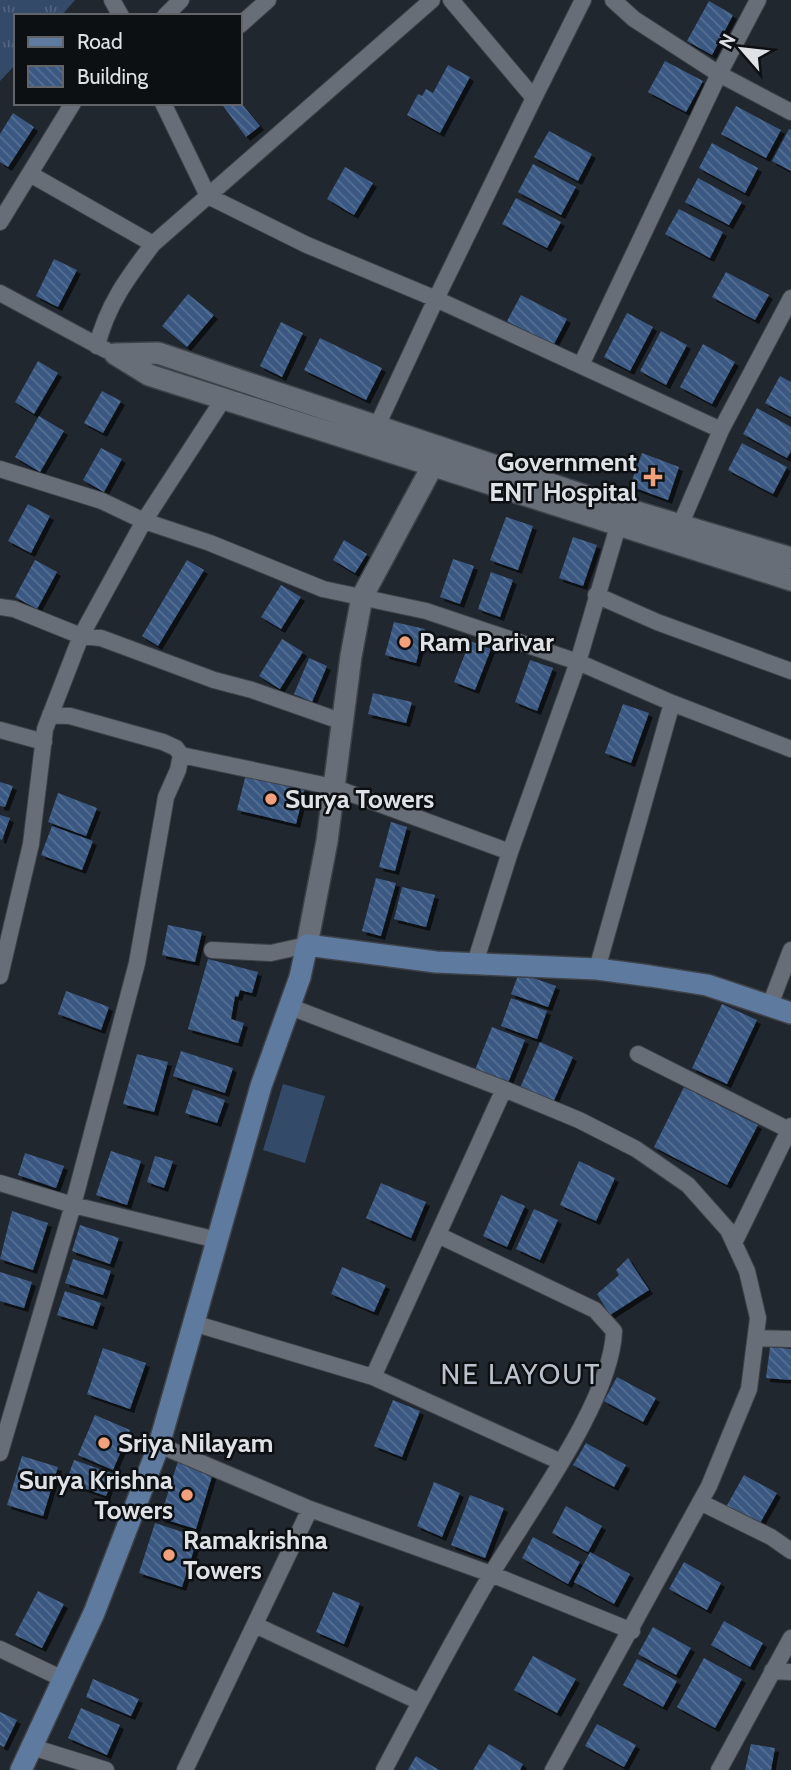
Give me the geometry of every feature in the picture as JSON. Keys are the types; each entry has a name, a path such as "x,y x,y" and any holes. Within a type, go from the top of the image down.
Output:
{"main road":[{"path":"21,1770 65,1680 159,1445 217,1240 307,945 436,962 597,969 707,985 791,1013"}],"street":[{"path":"167,14 181,0"},
{"path":"242,23 268,0"},
{"path":"106,350 104,318 120,288 153,244 432,0"},
{"path":"451,0 534,97"},
{"path":"377,426 436,299 583,0"},
{"path":"613,0 634,19 719,74 791,112"},
{"path":"581,365 719,74 758,0"},
{"path":"0,222 72,105"},
{"path":"164,105 208,196 307,245 436,299 721,430"},
{"path":"30,174 153,244"},
{"path":"0,293 149,375 433,465 677,533 791,558"},
{"path":"677,533 721,430 791,298"},
{"path":"106,350 159,353 377,426 621,517"},
{"path":"0,976 31,844 44,741 50,715 81,636 144,521 224,398"},
{"path":"212,950 271,953 307,945 327,841 362,597 433,465"},
{"path":"0,469 102,501 144,521 210,543 323,589 426,611 578,662 672,703 791,749"},
{"path":"475,963 510,852 578,662 621,517"},
{"path":"677,533 791,580"},
{"path":"596,595 657,622 791,671"},
{"path":"0,607 14,609 81,636 101,638 214,680 252,690 342,722"},
{"path":"597,969 672,703"},
{"path":"50,715 70,716 163,742 176,748 181,755 333,787 510,852"},
{"path":"0,730 44,741"},
{"path":"0,1453 73,1205 137,963 166,797 178,770 181,755"},
{"path":"770,1005 791,950"},
{"path":"288,1006 504,1089 579,1120 636,1149 688,1185 728,1230 747,1271 758,1318 749,1389 700,1502 632,1631 552,1770"},
{"path":"638,1054 790,1129 734,1243"},
{"path":"373,1377 504,1089"},
{"path":"0,1183 73,1205 217,1240"},
{"path":"384,1770 491,1574 561,1461 609,1367 614,1331 595,1310 438,1235"},
{"path":"193,1323 373,1377 561,1461"},
{"path":"756,1338 791,1339"},
{"path":"159,1445 310,1509 491,1574 632,1631"},
{"path":"700,1502 771,1536 791,1551"},
{"path":"185,1770 310,1509"},
{"path":"255,1625 419,1702"},
{"path":"719,1770 791,1638"},
{"path":"0,1649 65,1680"},
{"path":"772,1671 791,1672"},
{"path":"33,1747 106,1770"}],"green space":[{"path":"0,0 75,0 63,14 14,14 14,66 0,81"},
{"path":"283,1084 325,1096 305,1163 263,1150"}],"building":[{"path":"709,1 733,15 712,55 687,41"},
{"path":"665,61 703,81 686,112 648,92"},
{"path":"448,65 470,77 440,133 407,115 418,94 422,96 426,89 433,93"},
{"path":"242,104 260,126 246,137 222,105"},
{"path":"736,106 781,130 766,158 721,134"},
{"path":"13,113 34,127 8,167 0,162 0,134"},
{"path":"789,129 791,130 791,171 772,161"},
{"path":"549,131 592,154 578,181 534,157"},
{"path":"712,143 758,168 745,193 699,168"},
{"path":"533,164 576,187 561,215 518,192"},
{"path":"345,167 373,183 354,215 327,199"},
{"path":"698,178 742,202 729,225 685,202"},
{"path":"516,198 561,222 547,248 502,224"},
{"path":"679,209 723,232 710,258 665,234"},
{"path":"54,259 77,270 58,307 36,296"},
{"path":"726,272 769,295 755,320 712,297"},
{"path":"188,294 214,315 187,347 162,326"},
{"path":"521,295 567,319 553,346 507,321"},
{"path":"627,313 653,327 630,371 604,357"},
{"path":"281,322 303,333 282,377 260,366"},
{"path":"661,331 687,345 666,385 640,371"},
{"path":"320,338 382,368 366,400 304,370"},
{"path":"703,344 735,362 712,404 680,387"},
{"path":"38,361 58,373 34,414 15,402"},
{"path":"780,376 791,382 791,417 765,403"},
{"path":"102,391 121,401 103,433 84,423"},
{"path":"757,408 791,427 791,451 787,458 743,434"},
{"path":"39,416 64,431 40,472 15,457"},
{"path":"742,443 787,467 773,494 728,470"},
{"path":"101,448 122,459 104,492 83,480"},
{"path":"642,453 679,467 668,500 630,486"},
{"path":"28,504 50,516 31,553 8,541"},
{"path":"506,517 533,526 518,570 490,560"},
{"path":"573,537 597,545 583,586 559,578"},
{"path":"344,540 367,554 355,573 333,560"},
{"path":"453,559 474,566 460,604 440,597"},
{"path":"35,560 57,572 37,609 15,597"},
{"path":"187,560 204,570 158,646 142,636"},
{"path":"491,572 513,580 500,617 478,609"},
{"path":"281,585 301,597 281,629 261,617"},
{"name":"Ram Parivar","path":"394,622 425,629 416,663 385,655"},
{"path":"282,639 303,652 280,689 259,676"},
{"path":"470,641 491,649 475,690 454,682"},
{"path":"309,658 327,666 312,702 294,694"},
{"path":"530,660 553,668 537,711 515,702"},
{"path":"373,693 412,702 406,723 368,714"},
{"path":"623,704 649,713 631,763 605,753"},
{"name":"Surya Towers","path":"246,774 305,788 296,824 237,810"},
{"path":"0,782 13,786 5,807 0,806"},
{"path":"58,793 97,808 86,836 48,822"},
{"path":"0,815 10,818 2,840 0,839"},
{"path":"391,822 407,827 395,871 379,867"},
{"path":"52,826 93,841 82,870 41,855"},
{"path":"376,878 396,883 381,936 362,931"},
{"path":"402,887 435,895 426,927 394,919"},
{"path":"168,925 202,932 195,962 162,955"},
{"path":"208,959 258,972 252,993 240,990 238,997 235,996 231,1019 244,1023 238,1043 188,1029"},
{"path":"519,973 556,986 548,1007 511,994"},
{"path":"66,991 109,1007 101,1030 58,1014"},
{"path":"511,998 547,1011 537,1039 501,1026"},
{"path":"722,1004 757,1020 727,1084 692,1068"},
{"path":"492,1027 525,1040 508,1083 475,1070"},
{"path":"540,1042 573,1057 552,1105 519,1090"},
{"path":"181,1051 233,1068 225,1093 173,1076"},
{"path":"137,1054 168,1062 154,1112 123,1104"},
{"path":"684,1087 758,1125 727,1185 654,1147"},
{"path":"193,1089 225,1100 217,1123 185,1113"},
{"path":"111,1151 141,1161 127,1205 96,1195"},
{"path":"25,1153 64,1166 56,1188 18,1175"},
{"path":"155,1156 173,1161 164,1188 147,1182"},
{"path":"579,1161 615,1178 596,1221 560,1205"},
{"path":"381,1183 426,1202 411,1238 366,1218"},
{"path":"501,1195 525,1206 507,1247 483,1236"},
{"path":"534,1209 558,1220 540,1260 516,1249"},
{"path":"12,1211 48,1223 33,1270 0,1259"},
{"path":"80,1225 119,1238 110,1264 72,1251"},
{"path":"628,1258 649,1290 610,1315 597,1294 619,1275 616,1270"},
{"path":"73,1259 111,1271 103,1295 65,1283"},
{"path":"342,1267 386,1285 374,1312 331,1294"},
{"path":"0,1272 32,1282 24,1308 0,1301"},
{"path":"65,1291 101,1303 93,1326 57,1315"},
{"path":"770,1347 791,1349 791,1380 766,1378"},
{"path":"103,1348 146,1363 130,1409 87,1394"},
{"path":"617,1377 656,1398 643,1422 604,1401"},
{"path":"393,1400 420,1411 402,1457 374,1446"},
{"name":"Sriya Nilayam","path":"95,1415 130,1430 113,1470 78,1455"},
{"path":"586,1443 626,1465 614,1487 573,1465"},
{"path":"22,1456 58,1467 43,1516 7,1505"},
{"path":"74,1460 114,1474 106,1496 66,1482"},
{"name":"Surya Krishna Towers","path":"178,1461 213,1473 196,1529 160,1518"},
{"path":"744,1475 777,1493 759,1525 726,1507"},
{"path":"434,1482 460,1493 442,1537 417,1526"},
{"path":"470,1495 504,1508 485,1558 451,1545"},
{"path":"566,1506 602,1526 588,1552 552,1533"},
{"name":"Ramakrishna Towers","path":"155,1523 198,1537 182,1587 139,1573"},
{"path":"533,1537 580,1562 568,1584 522,1558"},
{"path":"590,1552 630,1574 614,1604 574,1582"},
{"path":"684,1562 721,1583 707,1610 669,1589"},
{"path":"38,1591 64,1604 42,1648 15,1635"},
{"path":"333,1592 360,1603 344,1644 316,1632"},
{"path":"724,1621 763,1643 750,1667 711,1645"},
{"path":"653,1627 691,1648 676,1675 638,1654"},
{"path":"533,1656 576,1679 557,1713 514,1690"},
{"path":"704,1658 742,1679 715,1728 677,1707"},
{"path":"637,1659 677,1681 663,1707 623,1685"},
{"path":"93,1679 139,1699 131,1716 86,1697"},
{"path":"81,1708 120,1725 107,1755 68,1738"},
{"path":"0,1712 17,1720 4,1747 0,1745"},
{"path":"597,1724 636,1745 624,1767 585,1746"},
{"path":"489,1744 523,1764 520,1770 473,1770"},
{"path":"751,1744 775,1748 771,1770 745,1770"},
{"path":"416,1756 439,1770 408,1770"}],"place":[{"name":"Government ENT Hospital","path":"653,477"},
{"name":"Ram Parivar","path":"405,642"},
{"name":"Surya Towers","path":"271,799"},
{"name":"Sriya Nilayam","path":"104,1443"},
{"name":"Surya Krishna Towers","path":"187,1495"},
{"name":"Ramakrishna Towers","path":"169,1555"}],"district":[{"name":"NE LAYOUT","path":"521,1374"}]}
